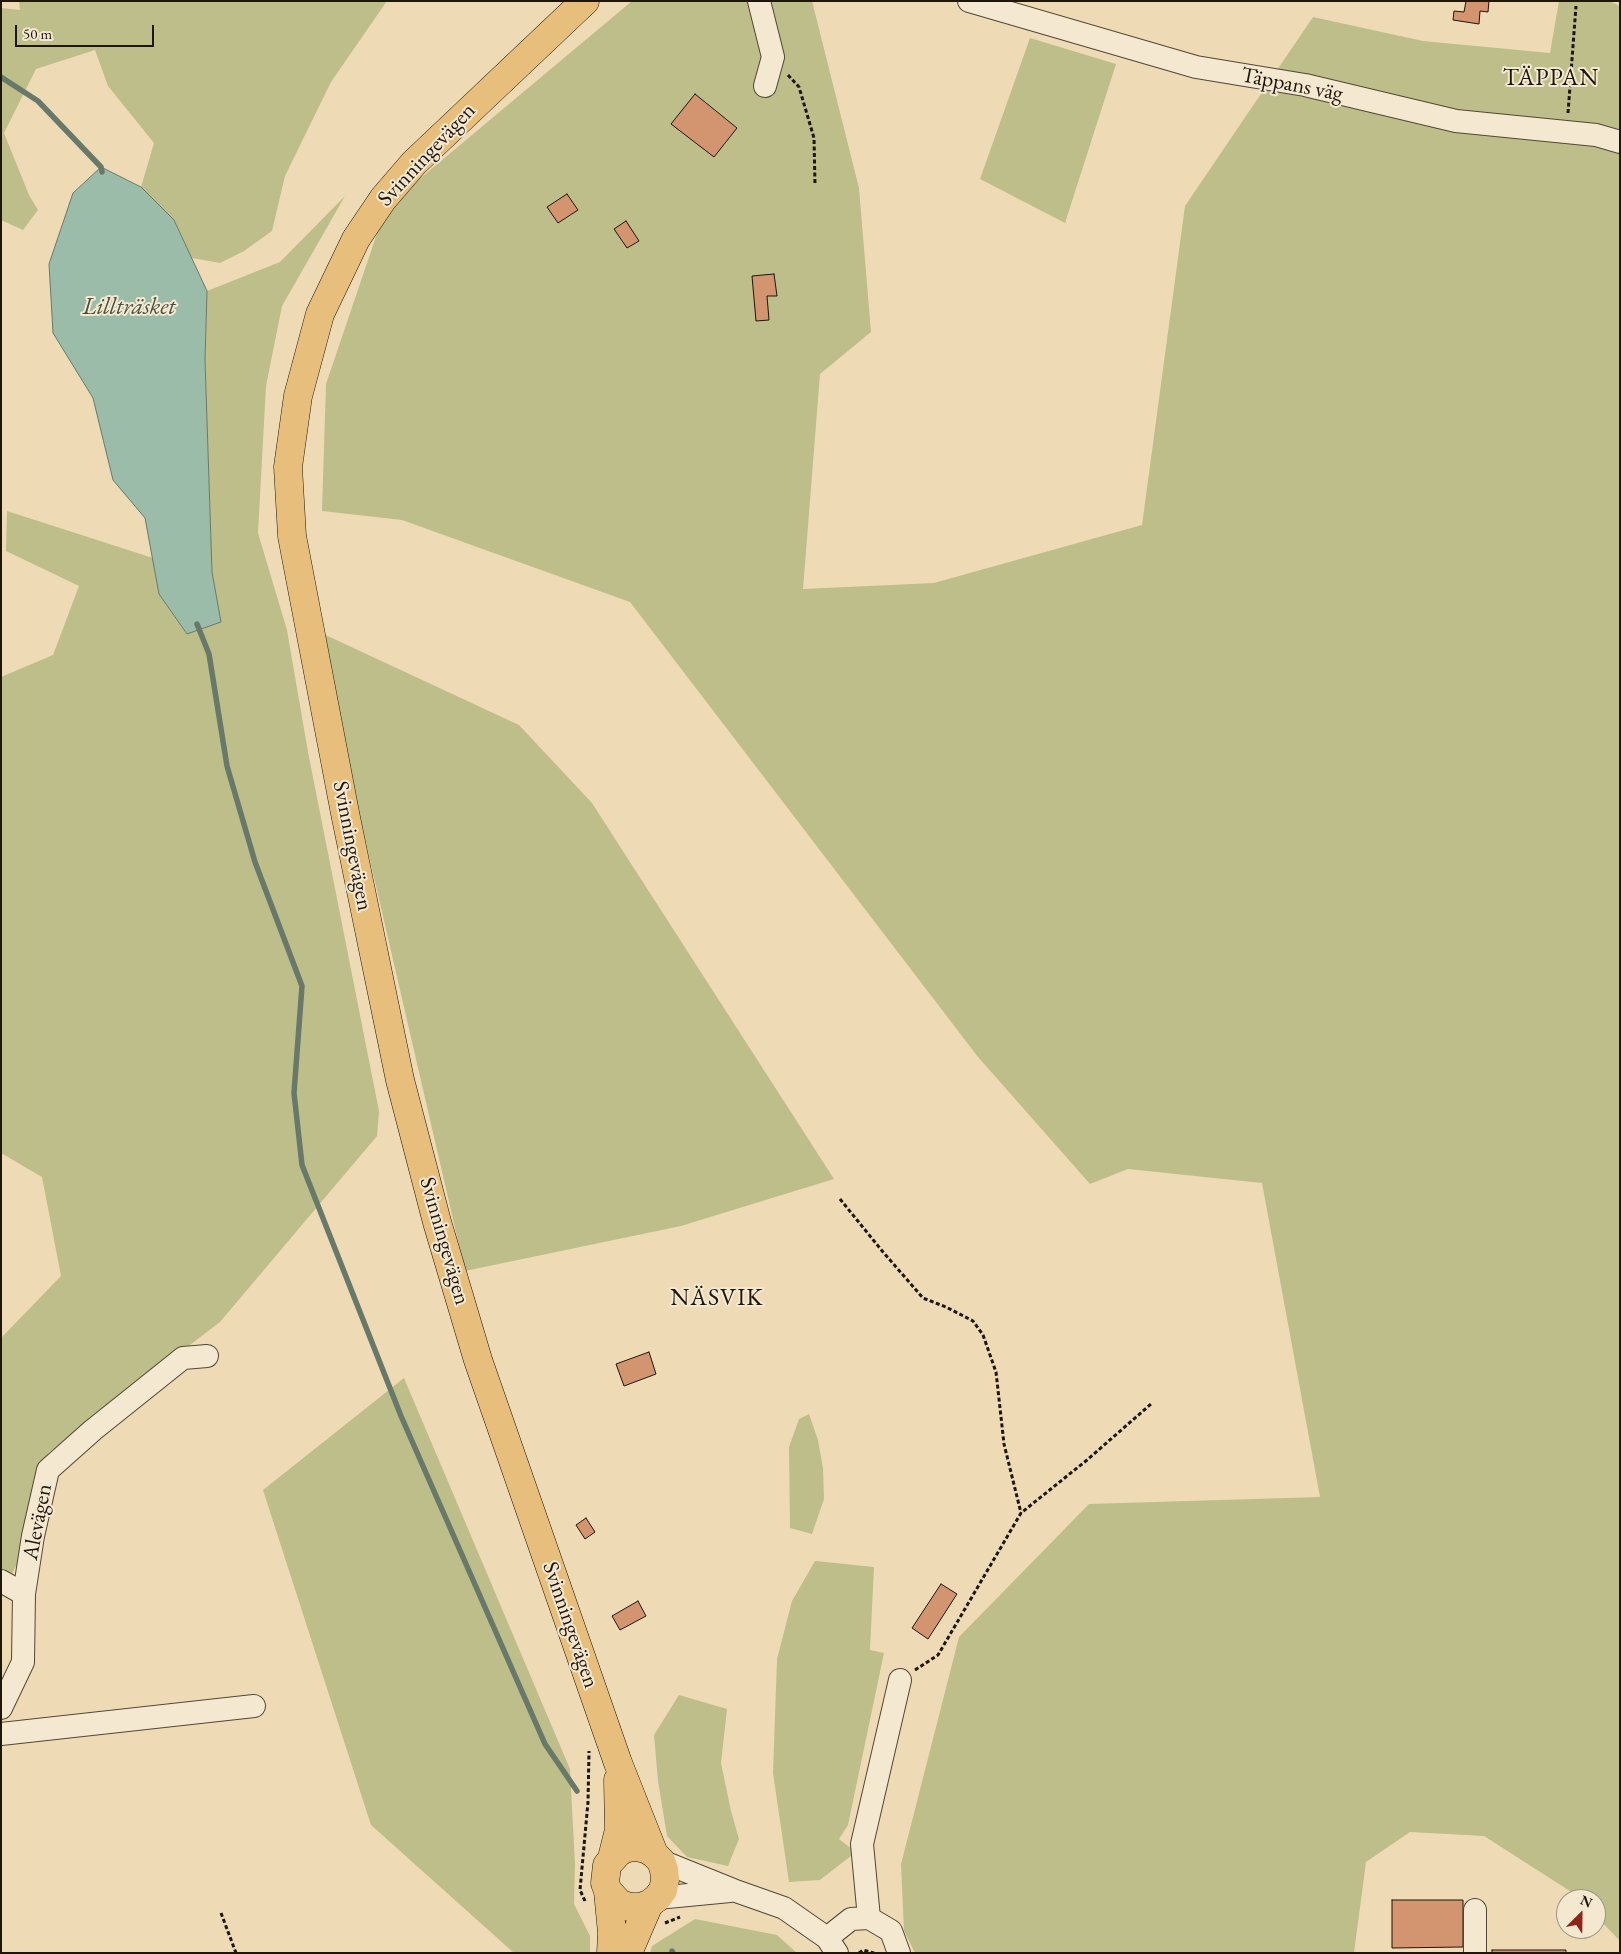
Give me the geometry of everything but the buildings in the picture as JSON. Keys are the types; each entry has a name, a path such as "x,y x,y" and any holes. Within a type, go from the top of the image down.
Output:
{"main road":[{"name":"Svinningevägen","path":"585,1 414,163 383,199 356,238 320,314 298,396 288,467 292,536 345,813 400,1080 437,1222 478,1360 618,1763 664,1870 663,1890 653,1901 628,1953"},
{"name":"Svinningevägen","path":"611,1953 612,1933 598,1899 607,1865 612,1858 618,1830 618,1763"},
{"path":"612,1858 626,1848 636,1847 646,1849 658,1858"},
{"path":"598,1899 630,1907 640,1907 653,1901"}],"street":[{"path":"759,1 773,57 765,86"},
{"name":"Täppans väg","path":"969,1 1196,66 1305,85 1456,121 1596,135 1620,142"},
{"name":"Alevägen","path":"1,1708 23,1662 24,1594 48,1470 93,1430 183,1358 207,1356"},
{"path":"1,1582 24,1594"},
{"path":"869,1918 862,1844 900,1680"},
{"path":"1,1734 254,1706"},
{"path":"658,1858 733,1890 784,1908 832,1945 850,1920 869,1918 891,1931 899,1953"},
{"path":"653,1901 733,1890"},
{"path":"1475,1953 1476,1910"}],"path":[{"path":"1567,132 1576,6"},
{"path":"773,57 799,87 814,138 816,185"},
{"path":"840,1199 923,1298 973,1321 983,1335 996,1372 1004,1444 1021,1513"},
{"path":"900,1680 938,1655 1021,1513 1087,1460 1151,1404"},
{"path":"589,1745 588,1802 580,1890 598,1899"},
{"path":"221,1913 236,1953"},
{"path":"659,1929 665,1923 682,1916"},
{"path":"859,1953 863,1950 874,1953"}],"green space":[{"path":"19,1 387,1 331,82 285,176 272,231 244,251 220,263 192,258 174,220 141,187 154,143 108,86 95,50 36,69 4,133 29,195 38,210 23,230 1,220 1,8 20,10"},
{"path":"632,1 812,1 859,188 871,332 820,374 803,589 934,583 1142,525 1185,206 1313,17 1423,41 1550,53 1559,1 1609,1 1620,6 1620,1941 1606,1926 1606,1889 1567,1889 1484,1836 1410,1832 1366,1862 1354,1953 915,1953 904,1931 901,1864 959,1637 1089,1504 1320,1497 1262,1183 1128,1169 1090,1184 978,1057 630,602 402,520 322,511 326,384 386,207"},
{"path":"1030,38 1116,64 1065,223 980,179"},
{"path":"345,196 282,306 266,386 258,533 287,630 308,752 379,1111 377,1136 220,1322 48,1453 25,1550 10,1577 1,1571 1,1338 61,1276 42,1177 1,1153 1,677 53,655 79,586 6,551 7,511 153,558 159,594 187,634 221,622 212,572 205,360 207,291 280,262"},
{"path":"317,631 519,725 592,803 834,1179 681,1226 465,1271"},
{"path":"404,1378 570,1769 575,1864 574,1904 590,1936 590,1953 514,1953 371,1825 263,1490"},
{"path":"809,1414 818,1440 823,1468 824,1499 812,1534 790,1528 789,1447 799,1419"},
{"path":"815,1561 874,1567 870,1650 884,1653 848,1825 839,1839 856,1852 820,1880 789,1882 773,1773 777,1659 792,1601"},
{"path":"679,1695 727,1709 721,1763 739,1839 728,1866 687,1857 667,1836 658,1781 654,1735"},
{"path":"695,1919 777,1935 797,1953 650,1953 652,1946"}],"water":[{"name":"Lillträsket","path":"101,167 141,187 174,220 207,291 205,360 212,572 221,622 187,634 159,594 145,518 113,480 93,398 53,333 49,264 73,193"}],"waterway":[{"path":"1,77 38,101 101,167 102,172"},
{"path":"197,624 209,654 227,766 255,862 302,986 294,1093 302,1165 401,1416 545,1744 577,1791"}],"district":[{"name":"TÄPPAN","path":"1551,78"},
{"name":"NÄSVIK","path":"717,1298"}]}
